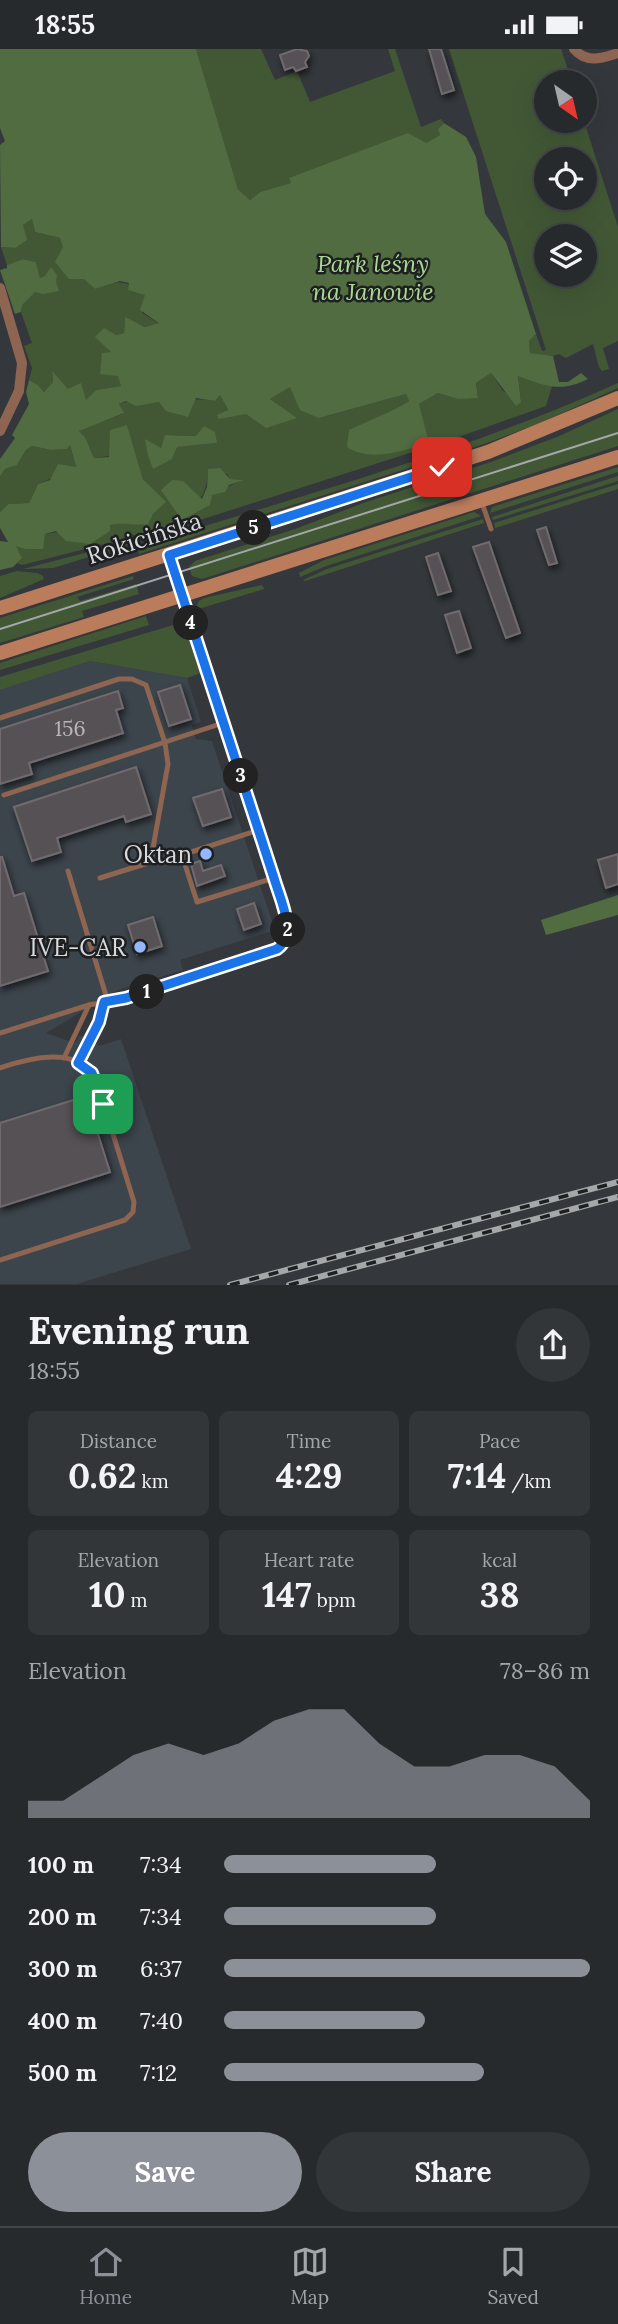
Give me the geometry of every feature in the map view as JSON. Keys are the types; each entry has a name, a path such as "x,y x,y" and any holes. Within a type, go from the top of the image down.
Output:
{"main road":[{"name":"Rokicińska","path":"0,608 488,452 618,398"},
{"path":"0,653 618,457"}],"street":[{"path":"574,49 588,59 600,59 618,53"},
{"path":"0,288 22,363 19,391 0,431"},
{"path":"169,555 274,878 288,929"}],"lane":[{"path":"481,500 491,529"},
{"path":"0,718 119,679 132,679 146,685 165,743 168,764 151,859 148,863 100,878"},
{"path":"4,795 223,723"},
{"path":"258,830 182,855 197,902 274,878"},
{"path":"68,871 106,1002 78,1063"},
{"path":"0,1033 89,1005 126,998 277,949 286,940 288,929"},
{"path":"64,1058 89,1005"},
{"path":"0,1068 35,1057 64,1058 87,1068 96,1079 134,1202 133,1212 125,1220 0,1260"}],"shaded area":[{"path":"90,661 187,678 201,722 192,725 196,739 212,741 275,930 180,960 183,970 118,990 46,1033 75,1043 80,1035 100,1046 121,1039 191,1249 77,1284 0,1284 0,690"}],"green space":[{"name":"Park leśny na Janowie","path":"0,49 196,49 238,189 250,200 260,192 291,183 289,178 408,133 426,143 440,135 438,129 444,123 466,137 476,157 485,214 506,242 536,334 529,341 530,353 553,356 559,382 568,382 581,373 588,379 569,386 553,387 518,376 521,402 516,406 491,373 476,383 478,398 458,399 438,393 419,404 429,443 377,455 357,452 347,447 349,430 409,401 406,394 319,418 300,410 290,387 270,399 297,418 266,428 246,414 219,419 217,415 228,410 220,395 215,401 196,398 188,417 166,411 159,402 136,406 126,401 119,404 124,413 79,431 85,437 94,458 109,457 110,430 127,425 143,479 166,502 153,514 148,524 110,525 110,531 90,544 66,541 56,531 45,534 43,549 16,546 22,558 13,567 0,570 0,541 8,542 0,528 0,512 8,504 29,503 38,484 50,480 58,464 76,467 70,445 67,449 51,450 32,446 26,450 17,465 5,469 0,477 0,459 15,438 12,435 29,404 26,392 29,380 44,392 53,382 52,371 68,389 81,383 86,400 96,390 121,386 118,376 100,374 102,353 111,352 95,337 104,328 116,335 124,333 125,317 145,327 159,323 140,310 145,295 128,290 129,283 120,281 95,289 84,279 69,279 55,262 63,247 60,238 35,232 32,219 23,225 27,240 15,248 1,247 0,145 5,141 0,128"},
{"path":"196,49 261,49 275,80 297,71 310,102 395,71 388,49 395,49 421,127 441,119 444,123 438,129 440,135 426,143 289,179 292,183 260,192 250,200 238,189"},
{"path":"449,49 561,49 568,70 534,70 534,133 588,133 592,147 534,147 534,210 597,210 597,162 618,227 618,341 603,348 609,369 602,371 599,367 593,344 566,358 559,354 530,354 529,341 536,334 542,351 546,350"},
{"path":"32,219 35,232 60,238 74,265 95,289 116,283 132,286 146,295 142,313 159,323 146,327 125,318 124,333 116,335 112,352 122,386 96,390 86,401 68,389 52,373 53,382 44,392 29,380 32,368 24,346 32,343 21,312 22,305 45,276 40,278 36,262 23,259 7,265 1,247 15,248 23,225"},
{"path":"23,259 36,262 40,278 45,276 51,267 57,275 59,291 43,294 35,292 22,305 21,312 15,314 0,270"},
{"path":"491,373 503,391 521,402 518,375 552,386 546,406 447,441 150,536 130,535 124,539 22,565 17,563 22,558 15,545 25,549 45,534 125,522 153,514 165,502 143,479 127,425 109,456 94,458 85,437 78,430 123,414 119,404 215,401 220,395 228,410 296,418 270,399 291,386 319,418 406,394 409,401 349,430 419,404 438,393 478,398 476,383","holes":["166,435 196,436 217,443 176,447 148,455 161,448","208,469 227,474 230,479 242,480 211,495 182,519 201,497"]},
{"path":"618,383 618,388 540,423 484,444 139,554 140,546 442,452 560,408"},
{"path":"618,409 618,446 202,579 192,576 189,567 195,561 491,462 557,437"},
{"path":"204,426 215,432 217,443 177,447 172,459 153,469 145,439 161,448 165,435 196,436"},
{"path":"70,445 76,468 38,484 29,503 8,504 0,512 0,477 5,469 17,465 26,450 32,446 51,450 67,449"},
{"path":"618,467 618,472 490,513 492,507"},
{"path":"220,468 230,479 244,480 229,485 225,492 212,495 210,505 182,520 161,490 172,480 183,481 202,499 207,487 208,469"},
{"path":"618,476 618,481 493,520 492,517"},
{"path":"618,484 618,489 495,528 494,523"},
{"path":"474,512 481,516 326,566 300,577 299,573 324,560"},
{"path":"483,519 484,523 303,580 327,569"},
{"path":"127,542 131,544 53,568 23,569"},
{"path":"17,571 37,573 44,579 0,598 0,576"},
{"path":"133,576 134,579 77,597 80,601 136,584 139,594 82,611 84,617 0,643 0,618"},
{"path":"262,585 264,589 195,610 199,601 204,598"},
{"path":"146,616 149,625 0,670 0,663"},
{"path":"184,624 201,673 187,678 90,661 0,690 0,677"},
{"path":"618,895 618,915 546,935 541,920"}],"building":[{"path":"297,49 307,51 307,67 296,71 293,67 285,70 280,55"},
{"path":"429,49 441,49 454,90 442,94"},
{"path":"546,527 557,563 549,565 537,530"},
{"path":"489,542 520,633 506,638 473,547"},
{"path":"438,553 451,591 438,595 426,557"},
{"path":"459,611 471,648 457,653 445,615"},
{"path":"180,685 191,719 169,726 158,692"},
{"path":"118,691 123,708 116,710 123,733 29,763 32,774 0,784 0,729"},
{"path":"136,767 151,814 126,822 124,816 57,838 61,852 32,861 14,807"},
{"path":"222,789 231,817 203,826 193,798"},
{"path":"618,854 618,884 606,888 598,860"},
{"path":"0,857 14,896 24,893 48,971 0,986"},
{"path":"200,861 203,871 221,865 225,876 197,886 191,864"},
{"path":"254,903 261,924 244,930 237,909"},
{"path":"153,917 162,946 137,954 128,925"},
{"path":"86,1096 110,1172 0,1207 0,1123"}],"tram line":[{"path":"0,629 618,433"}],"railway":[{"path":"230,1285 618,1182"},
{"path":"289,1285 618,1197"}],"place":[{"name":"Oktan","path":"206,854"},
{"name":"IVE-CAR","path":"140,947"}],"route":[{"path":"103,1104 96,1079 87,1068 78,1063 99,1022 104,1002 126,998 277,949 286,940 288,929 274,878 169,555 442,467"}]}
